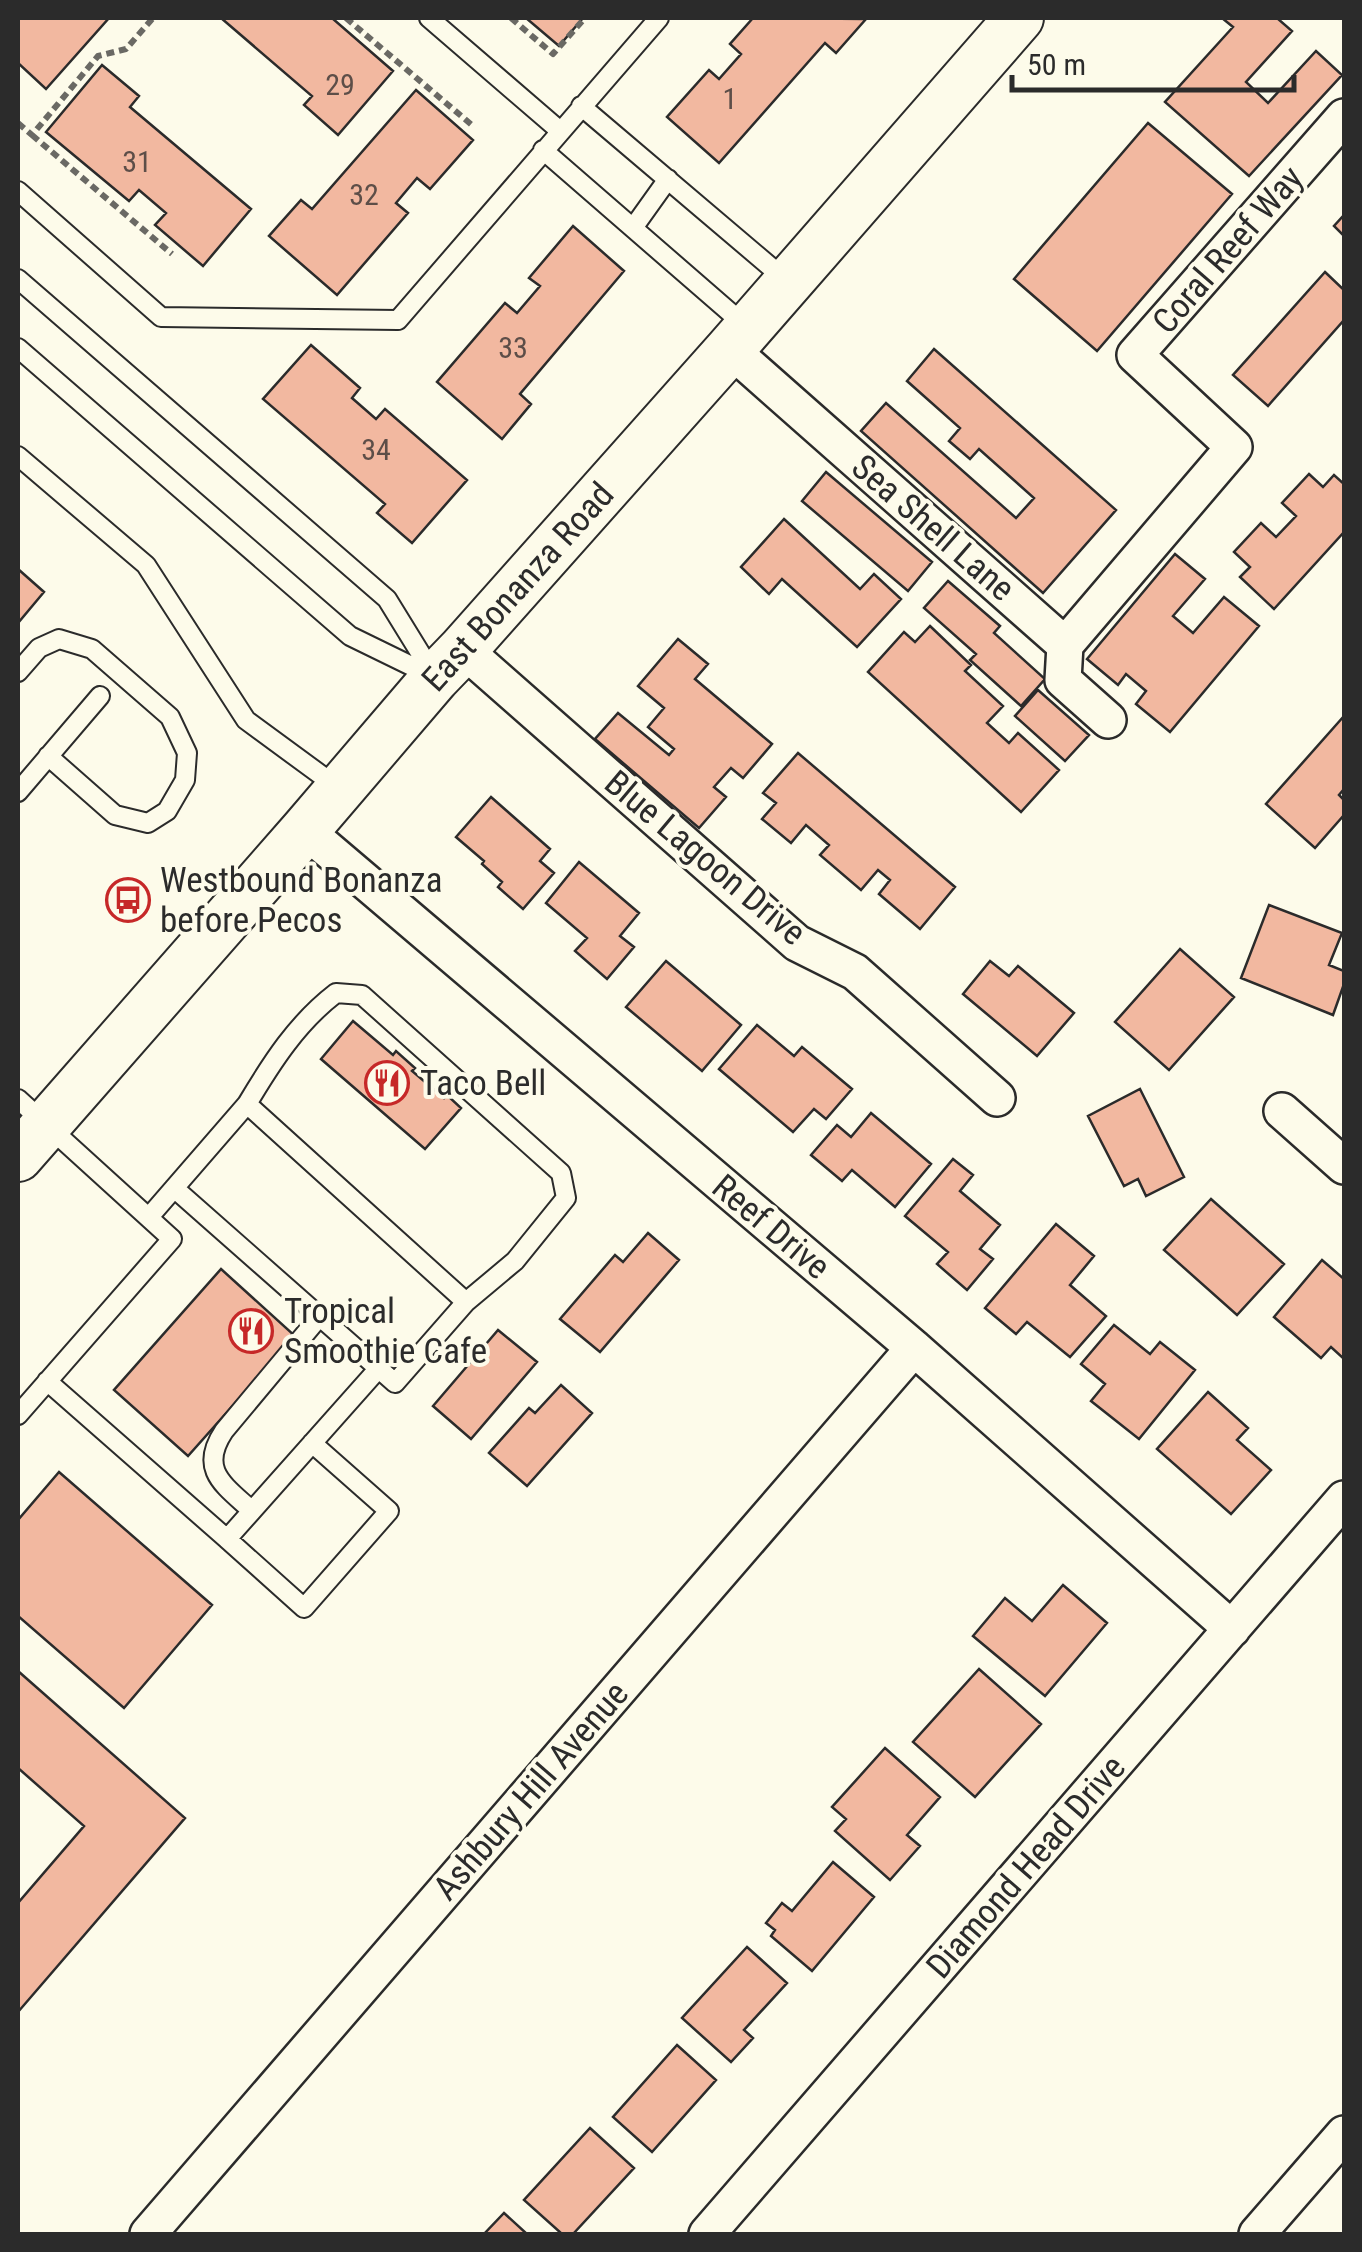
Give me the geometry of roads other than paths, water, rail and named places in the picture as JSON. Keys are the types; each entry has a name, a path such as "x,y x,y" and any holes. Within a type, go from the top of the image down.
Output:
{"main road":[{"name":"East Bonanza Road","path":"27,1127 305,830 1019,18"}],"street":[{"name":"Coral Reef Way","path":"1065,645 1234,447 1135,355 1344,118"},
{"name":"Sea Shell Lane","path":"739,339 1065,645"},
{"path":"1065,645 1062,680 1108,720"},
{"name":"Blue Lagoon Drive","path":"449,663 797,942 855,972 996,1098"},
{"name":"Reef Drive","path":"305,830 914,1348 1232,1629"},
{"path":"1282,1111 1344,1166"},
{"name":"Ashbury Hill Avenue","path":"148,2234 914,1348"},
{"name":"Diamond Head Drive","path":"707,2234 1344,1500"},
{"path":"1258,2234 1344,2134"}],"lane":[{"path":"429,18 559,130"},
{"path":"18,192 161,318 398,320 659,18"},
{"path":"581,106 788,282"},
{"path":"542,150 633,228 739,339"},
{"path":"633,228 668,179"},
{"path":"18,278 386,598 449,663"},
{"path":"18,348 350,636 449,663"},
{"path":"18,456 146,565 246,720 340,789"},
{"path":"18,672 38,648 58,638 92,649 170,717 187,753 185,780 167,811 148,823 115,815 48,756"},
{"path":"18,792 100,696"},
{"path":"148,1218 174,1188 247,1104 282,1048 314,1011 336,993 362,995 561,1173 566,1198 515,1261 466,1302 395,1383 174,1188"},
{"path":"247,1104 466,1302"},
{"path":"18,1415 172,1239 27,1127"},
{"path":"252,1510 221,1482 213,1467 213,1448 320,1316"},
{"path":"226,1538 378,1368"},
{"path":"47,1381 304,1608 390,1512 312,1442"}],"place":[{"name":"Westbound Bonanza before Pecos","path":"128,900"},
{"name":"Taco Bell","path":"387,1083"},
{"name":"Tropical Smoothie Cafe","path":"251,1331"}]}
